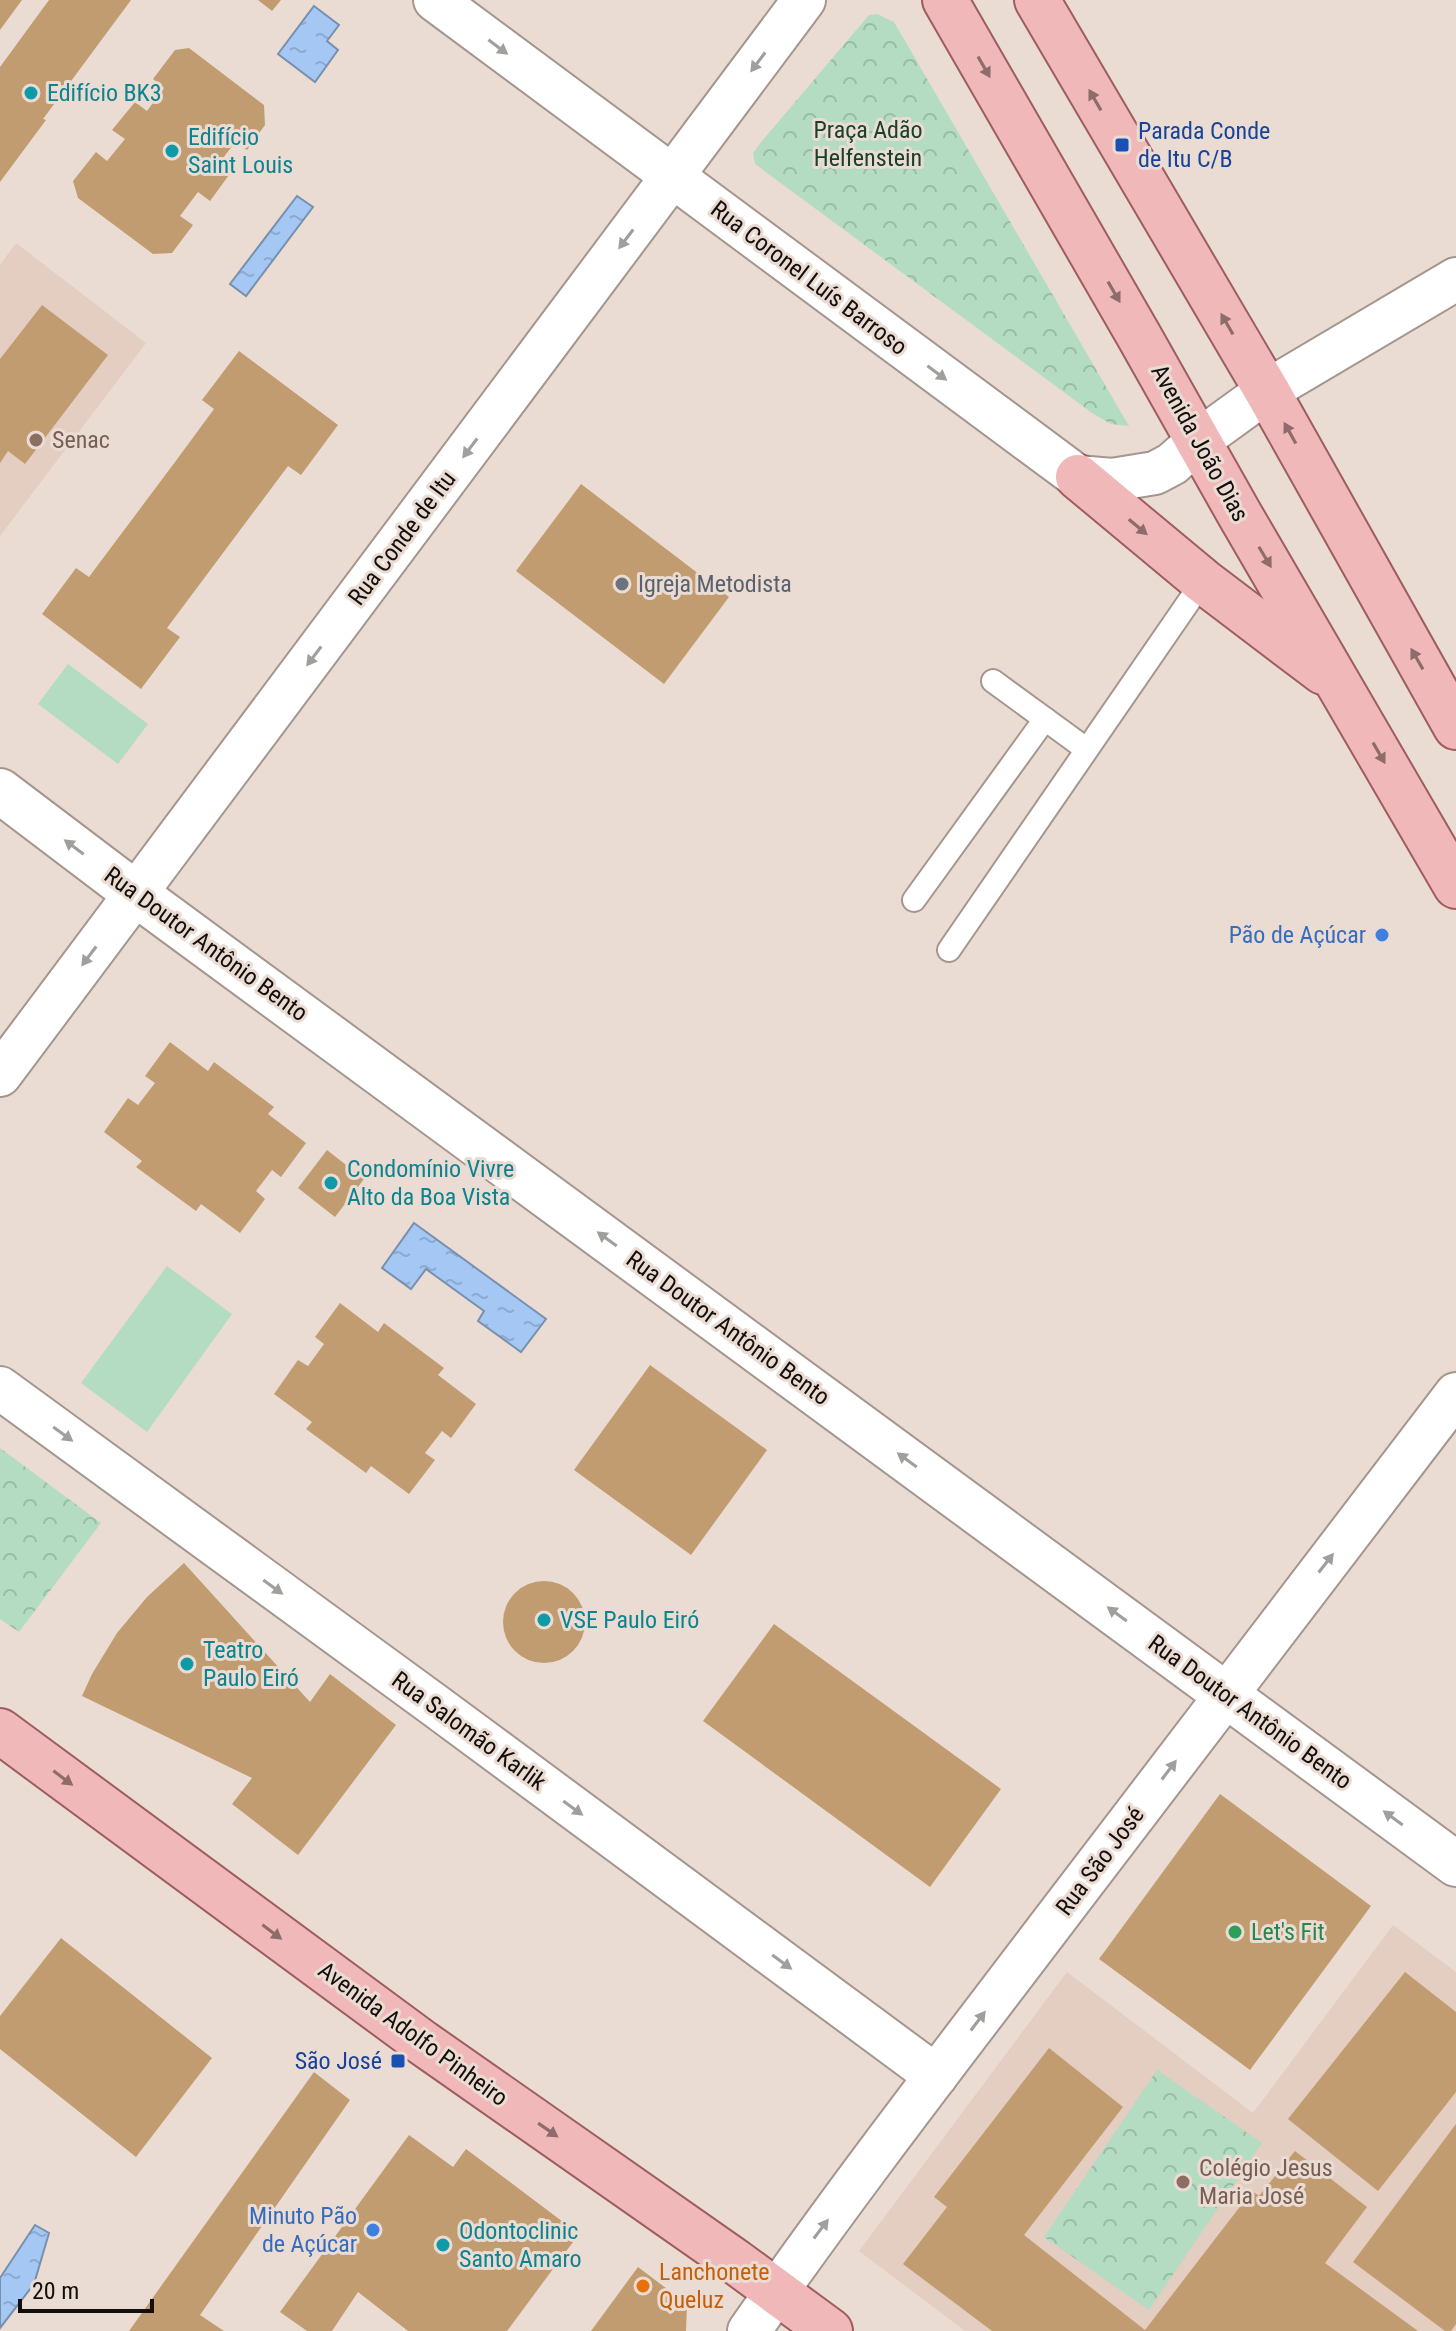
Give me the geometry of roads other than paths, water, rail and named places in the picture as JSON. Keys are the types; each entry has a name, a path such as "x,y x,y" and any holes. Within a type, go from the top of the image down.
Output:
{"main road":[{"name":"Avenida João Dias","path":"945,0 1456,886"},
{"path":"1037,0 1267,391 1456,727"},
{"path":"1078,477 1203,581 1340,685"},
{"name":"Avenida Adolfo Pinheiro","path":"0,1731 423,2043 830,2331"}],"street":[{"name":"Rua Coronel Luís Barroso","path":"435,0 1078,477"},
{"name":"Rua Conde de Itu","path":"0,1075 804,0"},
{"path":"1078,477 1112,480 1155,473 1172,464 1267,391 1456,279"},
{"name":"Rua Doutor Antônio Bento","path":"0,791 1456,1864"},
{"name":"Rua Salomão Karlik","path":"0,1388 936,2076"},
{"name":"Rua São José","path":"749,2331 936,2076 1456,1394"}],"lane":[{"path":"949,950 1203,581"},
{"path":"993,681 1086,749"},
{"path":"914,900 1045,719"}],"water":[{"path":"314,6 339,25 327,41 338,50 315,82 278,54"},
{"path":"297,196 313,207 246,296 230,284"},
{"path":"414,1223 546,1319 521,1352 478,1321 484,1311 426,1269 411,1289 382,1268"},
{"path":"35,2225 49,2233 34,2284 0,2328 0,2278"}],"place":[{"name":"Edifício BK3","path":"31,93"},
{"name":"Parada Conde de Itu C/B","path":"1122,145"},
{"name":"Edifício Saint Louis","path":"172,151"},
{"name":"Senac","path":"36,440"},
{"name":"Igreja Metodista","path":"622,584"},
{"name":"Pão de Açúcar","path":"1382,935"},
{"name":"Condomínio Vivre Alto da Boa Vista","path":"331,1183"},
{"name":"VSE Paulo Eiró","path":"544,1620"},
{"name":"Teatro Paulo Eiró","path":"187,1664"},
{"name":"Let's Fit","path":"1235,1932"},
{"name":"São José","path":"398,2061"},
{"name":"Colégio Jesus Maria José","path":"1183,2182"},
{"name":"Minuto Pão de Açúcar","path":"373,2230"},
{"name":"Odontoclinic Santo Amaro","path":"443,2245"},
{"name":"Lanchonete Queluz","path":"643,2286"}],"park label":[{"name":"Praça Adão Helfenstein","path":"868,144"}]}
